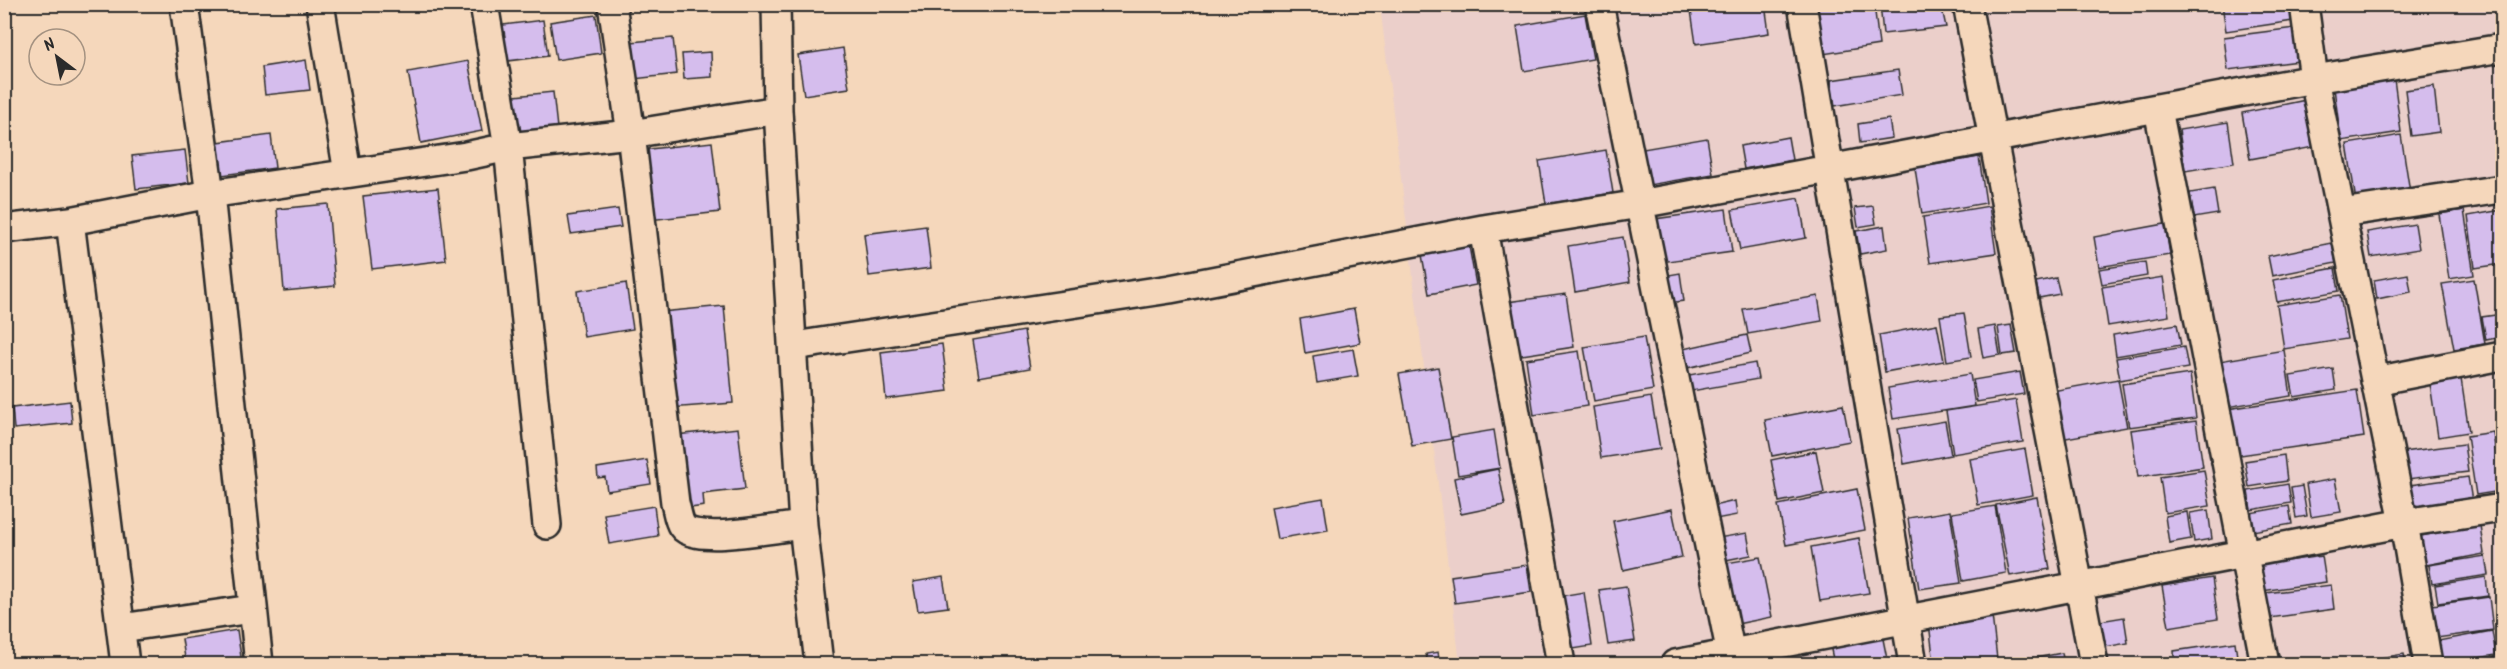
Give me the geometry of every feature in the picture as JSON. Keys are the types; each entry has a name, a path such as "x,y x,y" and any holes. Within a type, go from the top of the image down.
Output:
{"street":[{"path":"184,4 210,194 259,664"},
{"path":"320,4 348,173"},
{"path":"484,4 508,147 547,525"},
{"path":"612,4 631,134 674,492 682,526 692,534 711,536 803,525"},
{"path":"776,4 778,110 803,525 819,664"},
{"path":"1599,4 1732,660"},
{"path":"1802,4 1914,664"},
{"path":"1967,4 2094,664"},
{"path":"2304,4 2314,80 2404,523 2428,664"},
{"path":"794,346 1170,288 1483,228 1640,204 2314,80 2502,48"},
{"path":"2158,109 2265,664"},
{"path":"4,229 70,221 210,194 466,156 508,147 631,134 778,110"},
{"path":"2342,213 2502,189"},
{"path":"70,221 125,664"},
{"path":"1483,228 1561,664"},
{"path":"2375,381 2502,356"},
{"path":"1675,664 1732,660 1906,621 2404,523 2502,507"},
{"path":"121,628 252,609"}],"shaded area":[{"path":"2488,4 2489,13 2502,11 2502,664 1460,664 1380,5"}],"building":[{"path":"1690,4 1765,4 1769,33 1696,44"},
{"path":"1834,4 1874,4 1879,45 1817,55 1810,9"},
{"path":"1880,4 1941,4 1946,27 1883,34"},
{"path":"2222,4 2291,4 2293,21 2226,31"},
{"path":"1585,14 1593,59 1524,71 1517,26"},
{"path":"596,15 601,53 556,60 550,22"},
{"path":"543,20 548,56 500,62 496,26"},
{"path":"2295,28 2299,61 2228,70 2224,37"},
{"path":"673,38 677,74 634,79 631,42"},
{"path":"843,48 849,88 804,95 798,55"},
{"path":"711,52 712,77 684,79 682,54"},
{"path":"306,60 310,90 265,95 262,67"},
{"path":"468,61 482,131 421,143 408,72"},
{"path":"1898,70 1902,95 1835,106 1831,80"},
{"path":"2394,79 2401,132 2341,141 2334,88"},
{"path":"2434,86 2439,132 2411,136 2405,90"},
{"path":"553,92 557,128 510,134 505,97"},
{"path":"2306,100 2314,147 2250,159 2242,113"},
{"path":"1889,119 1892,138 1860,143 1858,124"},
{"path":"2228,122 2234,163 2185,171 2179,130"},
{"path":"271,135 275,168 222,175 218,142"},
{"path":"2401,135 2410,192 2356,201 2347,144"},
{"path":"1788,137 1792,160 1744,169 1740,146"},
{"path":"1707,138 1713,174 1643,186 1637,150"},
{"path":"712,142 720,212 649,220 641,150"},
{"path":"185,150 189,183 136,189 132,156"},
{"path":"1606,150 1613,193 1546,204 1539,161"},
{"path":"1979,157 1986,203 1922,214 1915,168"},
{"path":"438,188 446,260 372,269 363,196"},
{"path":"2214,189 2218,214 2194,218 2190,193"},
{"path":"1799,198 1806,238 1740,250 1732,210"},
{"path":"328,204 335,286 284,291 277,209"},
{"path":"1873,206 1876,224 1858,227 1855,208"},
{"path":"1989,206 1996,253 1930,263 1923,217"},
{"path":"618,209 621,227 571,234 568,216"},
{"path":"1726,209 1732,252 1661,262 1655,219"},
{"path":"2464,210 2474,275 2449,279 2439,214"},
{"path":"2502,210 2502,264 2475,268 2468,216"},
{"path":"2165,224 2170,255 2099,267 2094,237"},
{"path":"2415,224 2419,249 2371,257 2367,232"},
{"path":"926,226 931,268 869,276 864,234"},
{"path":"1884,226 1887,249 1860,254 1856,231"},
{"path":"1623,237 1630,282 1575,292 1568,246"},
{"path":"2332,243 2336,263 2272,276 2268,256"},
{"path":"1469,246 1476,285 1429,294 1422,255"},
{"path":"2145,262 2147,276 2102,284 2099,269"},
{"path":"2335,268 2339,291 2277,302 2273,280"},
{"path":"1680,273 1684,301 1667,303 1663,276"},
{"path":"2408,274 2411,292 2377,299 2374,280"},
{"path":"2163,277 2169,316 2108,326 2102,287"},
{"path":"2056,278 2060,294 2039,298 2036,282"},
{"path":"2474,279 2485,344 2454,349 2442,284"},
{"path":"626,283 633,329 584,337 577,291"},
{"path":"1566,294 1574,347 1515,356 1507,302"},
{"path":"2340,295 2347,339 2284,349 2277,305"},
{"path":"1818,296 1822,321 1748,334 1743,309"},
{"path":"724,306 733,403 670,408 661,312"},
{"path":"1354,309 1360,343 1305,353 1300,319"},
{"path":"1964,313 1971,357 1947,361 1940,316"},
{"path":"2502,314 2502,337 2486,340 2482,317"},
{"path":"1937,324 1944,361 1885,372 1879,335"},
{"path":"2177,324 2181,345 2116,356 2113,335"},
{"path":"2011,325 2016,353 2002,355 1998,327"},
{"path":"1995,326 2000,355 1983,358 1978,329"},
{"path":"1024,331 1030,368 979,377 973,340"},
{"path":"1747,335 1751,353 1687,368 1683,349"},
{"path":"1644,337 1653,390 1594,401 1584,347"},
{"path":"942,344 948,391 886,399 881,352"},
{"path":"2184,347 2188,368 2120,380 2116,358"},
{"path":"1353,349 1358,376 1317,383 1313,356"},
{"path":"2284,350 2291,396 2227,407 2219,361"},
{"path":"1579,351 1587,406 1534,415 1526,359"},
{"path":"1755,363 1758,379 1692,391 1689,375"},
{"path":"1438,367 1451,439 1412,446 1399,374"},
{"path":"2333,369 2336,390 2294,397 2290,376"},
{"path":"2020,372 2024,394 1977,402 1973,380"},
{"path":"2460,372 2469,432 2438,437 2429,377"},
{"path":"1970,374 1975,406 1893,419 1888,388"},
{"path":"2190,374 2196,418 2129,427 2122,384"},
{"path":"2118,379 2127,427 2061,439 2052,391"},
{"path":"2357,390 2364,437 2234,456 2227,409"},
{"path":"1651,397 1660,449 1601,458 1593,407"},
{"path":"2016,400 2023,442 1953,454 1946,411"},
{"path":"70,401 72,423 14,429 12,408"},
{"path":"1843,405 1850,441 1772,456 1765,420"},
{"path":"1945,421 1951,455 1904,464 1898,429"},
{"path":"2196,421 2203,467 2138,477 2131,430"},
{"path":"738,428 745,489 703,494 704,506 684,509 676,435"},
{"path":"1494,430 1500,468 1458,475 1452,437"},
{"path":"2493,432 2501,491 2476,495 2467,436"},
{"path":"2464,444 2468,472 2407,479 2403,452"},
{"path":"2025,449 2033,495 1978,505 1970,459"},
{"path":"1816,451 1824,493 1779,502 1771,460"},
{"path":"2284,455 2287,481 2249,487 2245,461"},
{"path":"647,460 651,484 607,491 605,477 598,478 597,468"},
{"path":"1498,469 1505,505 1461,514 1454,478"},
{"path":"2204,470 2210,506 2165,513 2160,477"},
{"path":"2468,477 2472,501 2413,510 2410,485"},
{"path":"2335,479 2341,512 2311,517 2306,484"},
{"path":"2288,484 2291,503 2251,510 2248,491"},
{"path":"2302,486 2307,516 2296,518 2291,488"},
{"path":"1857,489 1865,530 1786,545 1778,505"},
{"path":"2037,497 2050,569 2010,576 1996,505"},
{"path":"1323,498 1328,530 1277,539 1271,507"},
{"path":"1735,501 1737,515 1716,519 1713,506"},
{"path":"654,506 658,536 609,544 604,514"},
{"path":"1995,506 2006,573 1963,581 1952,513"},
{"path":"2289,506 2292,524 2253,531 2250,513"},
{"path":"1672,509 1682,557 1623,570 1613,521"},
{"path":"2208,510 2212,539 2194,542 2190,513"},
{"path":"1950,511 1961,583 1919,589 1908,518"},
{"path":"2187,512 2191,539 2169,543 2165,516"},
{"path":"2480,525 2484,554 2426,565 2421,536"},
{"path":"1747,533 1751,555 1716,562 1712,539"},
{"path":"1859,538 1869,593 1820,601 1811,547"},
{"path":"2322,556 2326,582 2262,591 2258,565"},
{"path":"2485,556 2488,575 2432,584 2429,565"},
{"path":"1760,557 1772,617 1727,626 1715,565"},
{"path":"1527,565 1531,592 1455,603 1451,576"},
{"path":"943,577 948,607 918,611 913,582"},
{"path":"2486,577 2488,596 2438,603 2435,585"},
{"path":"2212,578 2218,619 2169,627 2162,586"},
{"path":"2331,585 2334,609 2270,618 2266,593"},
{"path":"1626,586 1635,641 1608,645 1599,590"},
{"path":"1584,592 1592,646 1567,650 1560,596"},
{"path":"2489,597 2493,630 2437,638 2432,605"},
{"path":"1992,615 1997,659 1934,664 1929,623"},
{"path":"2124,617 2128,643 2105,647 2100,621"},
{"path":"237,630 242,664 186,664 182,639"},
{"path":"2492,631 2496,655 2442,664 2438,641"},
{"path":"1882,634 1888,664 1834,664 1830,645"},
{"path":"2235,642 2238,664 2175,664 2174,651"},
{"path":"1438,652 1440,664 1428,664 1426,654"},
{"path":"2062,653 2064,664 2003,664"},
{"path":"2404,654 2406,664 2343,664"},
{"path":"2495,657 2496,664 2449,664"}]}
